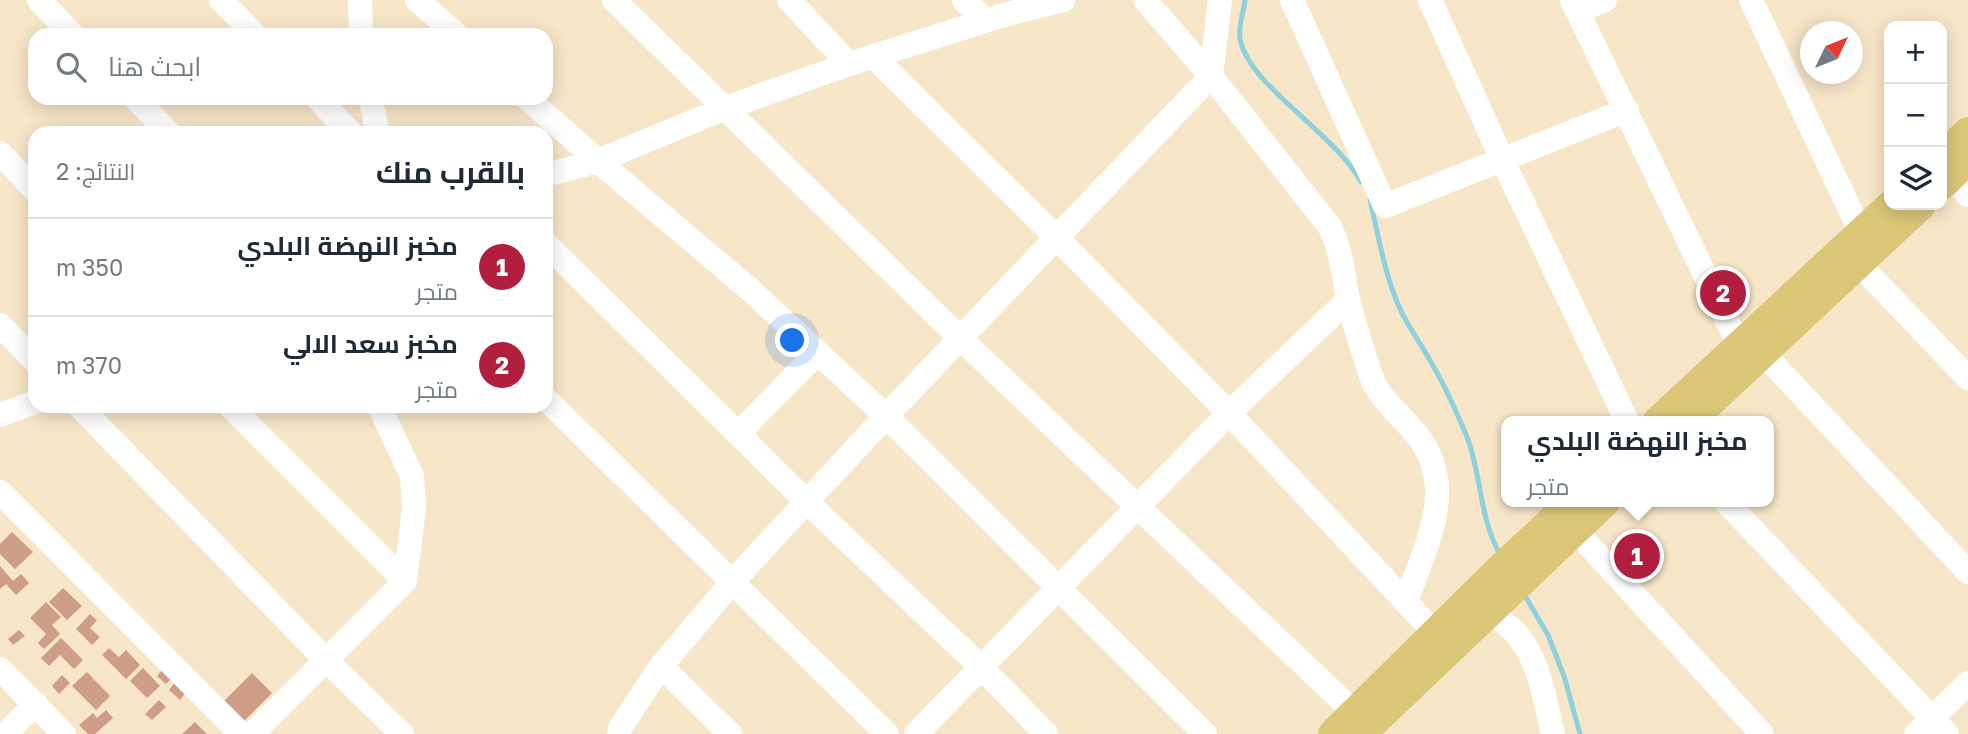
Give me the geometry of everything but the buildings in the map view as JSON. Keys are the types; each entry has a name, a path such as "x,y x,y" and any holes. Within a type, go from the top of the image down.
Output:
{"main road":[{"path":"1954,175 1968,132"},
{"path":"1694,416 1751,349 1886,210"},
{"path":"1664,416 1859,264 1916,210"},
{"path":"1358,723 1436,633 1516,569 1573,516 1594,507"},
{"path":"1333,734 1358,723 1490,611 1516,569"}],"street":[{"path":"39,0 67,28"},
{"path":"222,0 249,28"},
{"path":"360,0 361,28"},
{"path":"418,0 449,28"},
{"path":"614,0 723,109 1139,508 1358,723"},
{"path":"789,0 849,64"},
{"path":"964,0 985,20"},
{"path":"553,173 598,162 723,109 849,64 985,20 1063,0"},
{"path":"1145,0 1212,76 1330,227 1339,246 1348,300 1373,380 1380,394 1419,438 1432,461 1437,482 1438,500 1434,524 1406,601"},
{"path":"619,734 620,728 661,666 733,581 886,416 1212,76 1220,0"},
{"path":"1292,0 1385,206 1627,110"},
{"path":"1430,0 1502,159 1625,416"},
{"path":"1605,0 1575,6 1751,349 1968,572"},
{"path":"1751,0 1861,233"},
{"path":"874,57 1229,413 1436,633"},
{"path":"142,105 162,126"},
{"path":"324,105 344,126"},
{"path":"372,105 376,126"},
{"path":"535,105 748,288 818,352 1059,586 1205,734"},
{"path":"0,153 28,183"},
{"path":"553,251 807,502 981,667 1045,734"},
{"path":"1859,264 1968,378"},
{"path":"916,734 1229,413 1348,300"},
{"path":"0,326 28,354"},
{"path":"738,434 818,352"},
{"path":"0,415 28,405"},
{"path":"553,406 887,734"},
{"path":"86,413 402,734"},
{"path":"237,413 405,581"},
{"path":"251,734 405,581 414,508 412,477 382,413"},
{"path":"0,492 241,734"},
{"path":"1731,507 1932,729 1968,683"},
{"path":"1573,516 1762,734"},
{"path":"1490,611 1516,633 1527,649 1553,734"},
{"path":"661,666 729,733"},
{"path":"0,669 64,734"},
{"path":"5,734 36,705"}],"waterway":[{"path":"1245,1 1240,39 1247,57 1275,92 1349,164 1361,182"},
{"path":"1370,200 1396,300 1442,382 1467,437 1489,527 1501,556"},
{"path":"1524,594 1548,635 1564,676 1580,734"}],"place":[{"name":"مخبز سعد الالي","path":"1723,293"},
{"name":"مخبز النهضة البلدي","path":"1637,556"}]}
